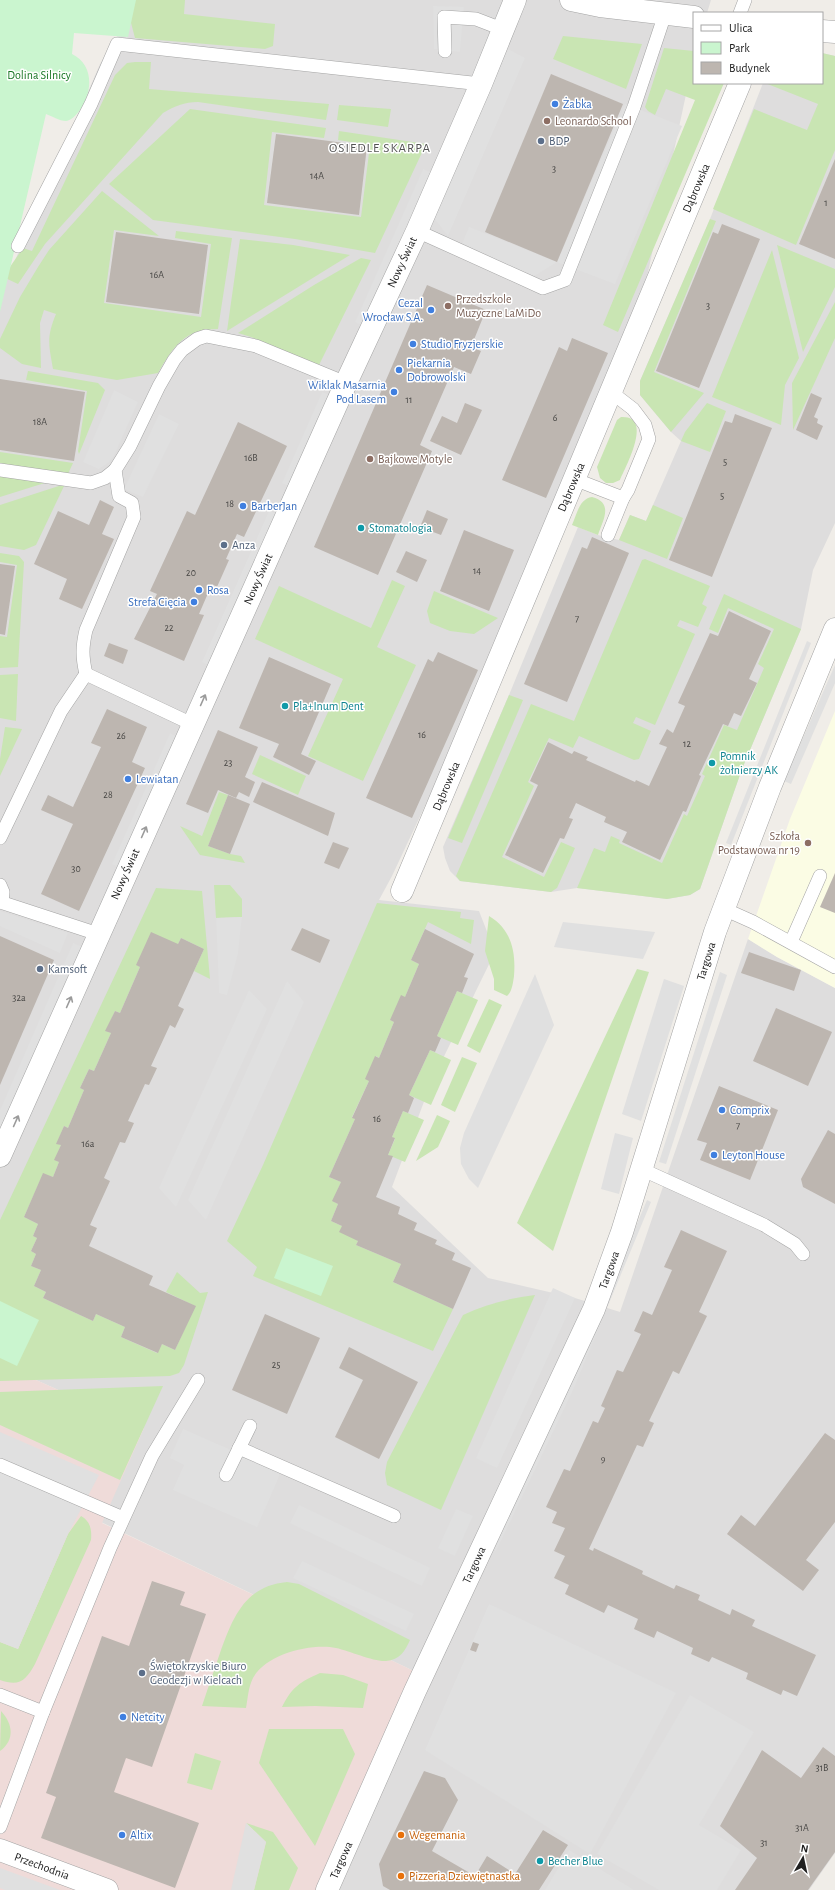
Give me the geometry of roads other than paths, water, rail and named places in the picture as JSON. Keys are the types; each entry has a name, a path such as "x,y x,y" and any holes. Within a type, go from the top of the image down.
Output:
{"street":[{"name":"Nowy Świat","path":"0,1156 192,724 346,383 417,231 481,84 514,0"},
{"path":"571,0 608,7 693,18"},
{"path":"823,31 835,32"},
{"name":"Dąbrowska","path":"402,891 740,84"},
{"name":"Targowa","path":"327,1890 415,1691 594,1309 615,1254 724,909 770,787 835,629"},
{"name":"Przechodnia","path":"0,1850 107,1890"}],"lane":[{"path":"740,12 745,0"},
{"path":"417,231 543,288 565,280 634,107 665,14"},
{"path":"445,51 444,17 476,19 502,29"},
{"path":"18,246 91,104 117,44 481,84"},
{"path":"0,470 91,483 104,478 116,470 174,360 182,350 197,339 206,336 256,346 346,383"},
{"path":"608,535 649,439 645,425 633,409 611,392"},
{"path":"0,838 61,711 86,674 82,656 82,645 86,630 134,517 132,503 118,496 116,470"},
{"path":"574,479 623,498"},
{"path":"86,674 192,724"},
{"path":"790,942 820,876"},
{"path":"0,885 3,892 1,902 98,934"},
{"path":"724,909 753,922 835,967"},
{"path":"641,1169 764,1225 790,1240 803,1254"},
{"path":"0,1827 43,1712 123,1518 152,1456 198,1380"},
{"path":"226,1475 250,1426"},
{"path":"239,1448 394,1516"},
{"path":"0,1465 123,1518"},
{"path":"0,1696 43,1712"}],"place":[{"name":"Żabka","path":"555,104"},
{"name":"Leonardo School","path":"547,121"},
{"name":"BDP","path":"541,141"},
{"name":"Przedszkole Muzyczne LaMiDo","path":"448,306"},
{"name":"Cezal Wrocław S.A.","path":"431,310"},
{"name":"Studio Fryzjerskie","path":"413,344"},
{"name":"Piekarnia Dobrowolski","path":"399,370"},
{"name":"Wiklak Masarnia Pod Lasem","path":"394,392"},
{"name":"Bajkowe Motyle","path":"370,459"},
{"name":"BarberJan","path":"243,506"},
{"name":"Stomatologia","path":"361,528"},
{"name":"Anza","path":"224,545"},
{"name":"Rosa","path":"199,590"},
{"name":"Strefa Cięcia","path":"194,602"},
{"name":"Pla+Inum Dent","path":"285,706"},
{"name":"Pomnik żołnierzy AK","path":"712,763"},
{"name":"Lewiatan","path":"128,779"},
{"name":"Szkoła Podstawowa nr 19","path":"808,843"},
{"name":"Kamsoft","path":"40,969"},
{"name":"Comprix","path":"722,1110"},
{"name":"Leyton House","path":"714,1155"},
{"name":"Świętokrzyskie Biuro Geodezji w Kielcach","path":"142,1673"},
{"name":"Netcity","path":"123,1717"},
{"name":"Altix","path":"122,1835"},
{"name":"Wegemania","path":"401,1835"},
{"name":"Becher Blue","path":"540,1861"},
{"name":"Pizzeria Dziewiętnastka","path":"401,1876"}],"district":[{"name":"OSIEDLE SKARPA","path":"380,147"}],"park label":[{"name":"Dolina Silnicy","path":"39,75"}]}
